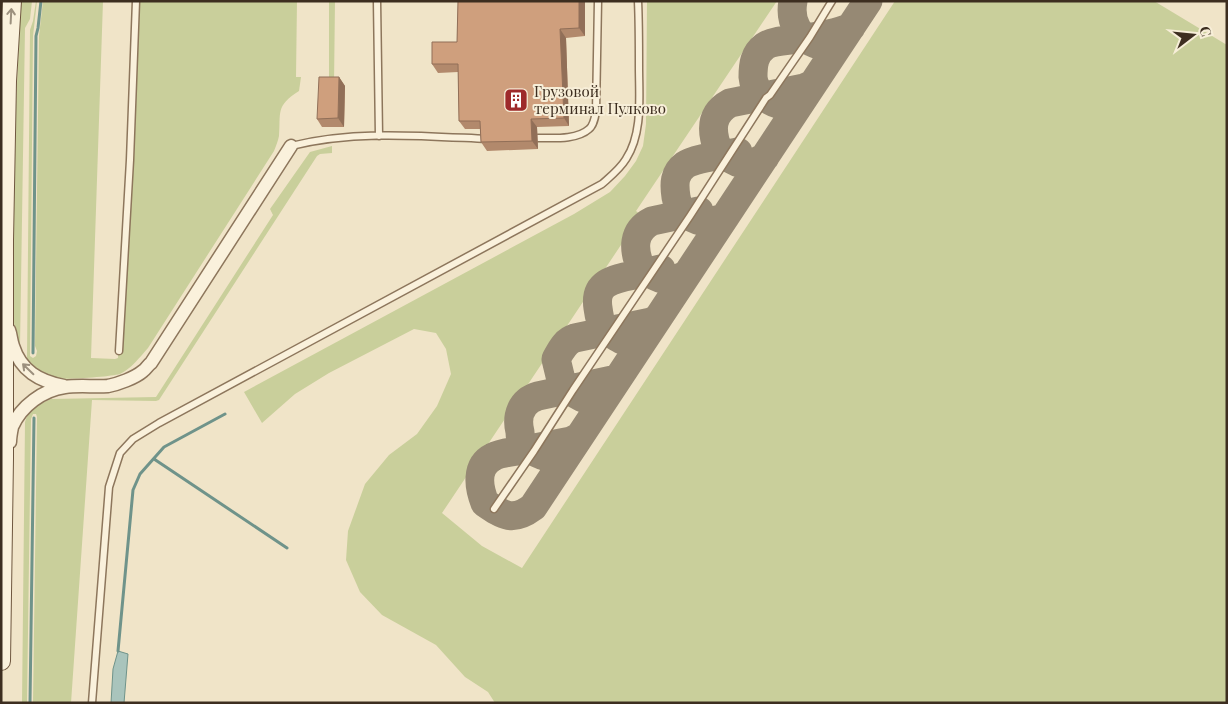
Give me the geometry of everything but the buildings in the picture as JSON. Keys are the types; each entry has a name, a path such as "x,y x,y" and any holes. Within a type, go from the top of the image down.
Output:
{"main road":[{"path":"1,661 4,458 3,312 7,81 12,1"}],"street":[{"path":"4,458 12,430 23,410 42,395 66,387 108,386 143,372 151,363 291,146"},
{"path":"3,312 12,344 24,365 38,378 66,387"}],"lane":[{"path":"119,351 130,160 136,1"},
{"path":"377,1 379,136"},
{"path":"538,138 578,136 590,129 596,110 598,1"},
{"path":"92,703 109,487 120,453 133,439 159,422 602,184 617,171 627,158 634,141 638,119 638,1"},
{"path":"494,509 690,216 766,98 810,37 832,1"},
{"path":"291,146 316,140 379,136 487,139"}],"green space":[{"path":"21,1 32,1 30,19 25,28 20,347 12,315 16,104"},
{"path":"36,1 33,36 30,356 33,358 36,356 37,351 35,346 39,36 43,1 103,1 91,358 115,359 118,358 140,1 297,1 296,77 301,77 299,91 286,101 281,110 279,136 274,151 148,348 132,366 120,374 83,378 52,378 43,376 27,359 30,30"},
{"path":"329,1 335,1 334,85 320,77 329,77"},
{"path":"647,1 777,1 636,211 641,215 442,513 482,546 522,568 895,1 1154,1 1227,45 1227,703 495,703 488,692 465,677 436,645 382,615 360,592 346,560 348,531 365,484 389,455 417,434 437,406 451,374 446,349 436,333 414,329 329,373 295,394 262,423 244,392 574,214 610,192 636,161 643,146 646,124"},
{"path":"332,146 332,153 317,156 159,400 92,400 71,703 33,703 37,417 36,414 33,414 31,419 27,703 22,703 25,422 28,413 33,407 51,399 156,397 273,215 270,209 310,152"}],"water":[{"path":"118,651 128,654 124,703 111,703 113,669"}],"waterway":[{"path":"33,353 36,36 41,1"},
{"path":"118,651 133,490 140,474 164,447 225,414"},
{"path":"30,703 34,418"},
{"path":"154,459 287,548"}],"taxiway":[{"path":"793,1 792,9 797,29 806,39 819,45"},
{"path":"579,437 571,441 500,454 487,461 483,466 480,478 481,491 485,503 509,516 520,515 533,507 868,1"},
{"path":"778,104 761,94 754,82 754,64 756,56 761,49 781,41 826,35 851,27"},
{"path":"765,157 745,164 735,161 718,150 713,130 719,112 730,103 804,88 813,84"},
{"path":"725,217 711,221 702,221 682,211 678,207 676,197 676,179 681,168 685,165 703,159 738,152"},
{"path":"687,274 669,280 658,278 641,268 638,261 636,242 641,230 652,221 699,211"},
{"path":"622,340 607,331 600,321 598,308 599,292 602,287 613,280 661,269"},
{"path":"583,398 562,384 556,359 566,344 575,338 651,322 657,319"},
{"path":"544,456 527,448 521,439 519,415 527,401 538,396 617,379"}],"place":[{"name":"Грузовой терминал Пулково","path":"516,100"}]}
